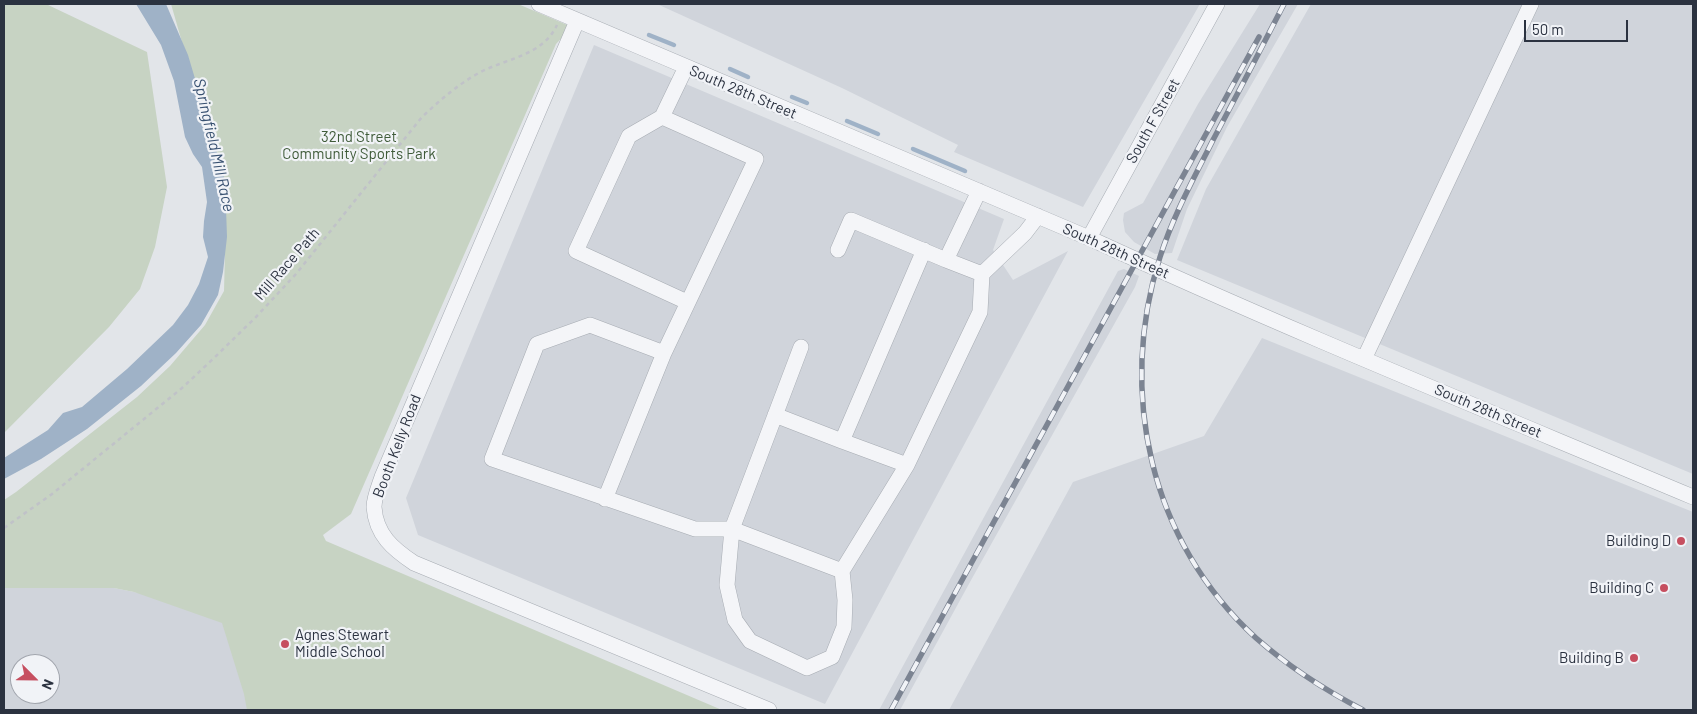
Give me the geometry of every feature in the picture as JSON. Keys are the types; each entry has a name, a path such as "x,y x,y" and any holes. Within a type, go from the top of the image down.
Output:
{"street":[{"name":"South 28th Street","path":"539,4 577,22 1038,216 1364,359 1693,498"},
{"name":"South F Street","path":"1089,238 1217,4"},
{"path":"1364,359 1531,4"},
{"name":"Booth Kelly Road","path":"577,22 382,477 374,506 380,530 395,550 414,563 769,710"},
{"path":"686,67 662,117 629,136 576,251 687,302"},
{"path":"605,499 664,353 756,159 662,117"},
{"path":"946,260 979,191"},
{"path":"801,347 732,529 727,585 734,620 750,641 807,668 832,657 844,627 845,600 842,571 907,465 980,312 982,274 1025,233 1038,216"},
{"path":"838,250 851,220 982,274"},
{"path":"842,441 924,250"},
{"path":"664,353 590,325 537,344 492,459 695,530 732,529 842,571"},
{"path":"775,415 907,465"}],"path":[{"name":"Mill Race Path","path":"4,528 52,494 182,388 235,338 296,274 422,117 446,95 479,73 542,46 556,29 563,14"}],"shaded area":[{"path":"657,4 1200,4 1083,207 954,152 958,145 842,88"},
{"path":"1260,4 1298,4 1227,127 1187,209 1172,253 1155,254 1134,242 1125,232 1124,213 1143,203 1198,104"},
{"path":"1311,4 1693,4 1693,474 1177,260 1206,189"},
{"path":"594,45 1004,219 993,250 1013,280 1068,251 825,704 418,535 406,498"},
{"path":"1124,269 1139,276 1135,287 900,710 879,710 1118,271"},
{"path":"1262,338 1693,512 1693,710 949,710 1073,482 1204,436"},
{"name":"Agnes Stewart Middle School","path":"4,588 114,588 722,710 4,710"}],"green space":[{"path":"4,4 46,4 147,52 167,187 155,247 140,289 109,327 4,433"},
{"name":"32nd Street Community Sports Park","path":"171,4 518,4 572,27 556,44 351,514 323,535 326,541 722,710 247,710 244,694 222,623 134,592 114,588 4,588 4,500 137,397 170,366 205,325 224,291 225,252 222,181"}],"water":[{"name":"Springfield Mill Race","path":"136,4 166,4 188,55 225,180 227,237 218,295 201,325 176,353 141,386 87,429 41,459 4,479 4,458 48,430 63,413 82,407 127,369 173,325 188,305 199,284 208,257 203,237 207,202 202,167 185,137 174,81 161,45"}],"waterway":[{"path":"649,35 674,45"},
{"path":"730,69 748,77"},
{"path":"792,97 807,103"},
{"path":"847,121 878,134"},
{"path":"913,149 965,171"}],"railway":[{"path":"1284,4 1191,183 1165,242 1147,308 1142,360 1144,412 1152,462 1168,511 1190,557 1220,600 1256,638 1281,659 1321,686 1363,710"},
{"path":"891,710 1259,37"}],"place":[{"name":"Building D","path":"1681,541"},
{"name":"Building C","path":"1664,588"},
{"name":"Agnes Stewart Middle School","path":"285,644"},
{"name":"Building B","path":"1634,658"}]}
